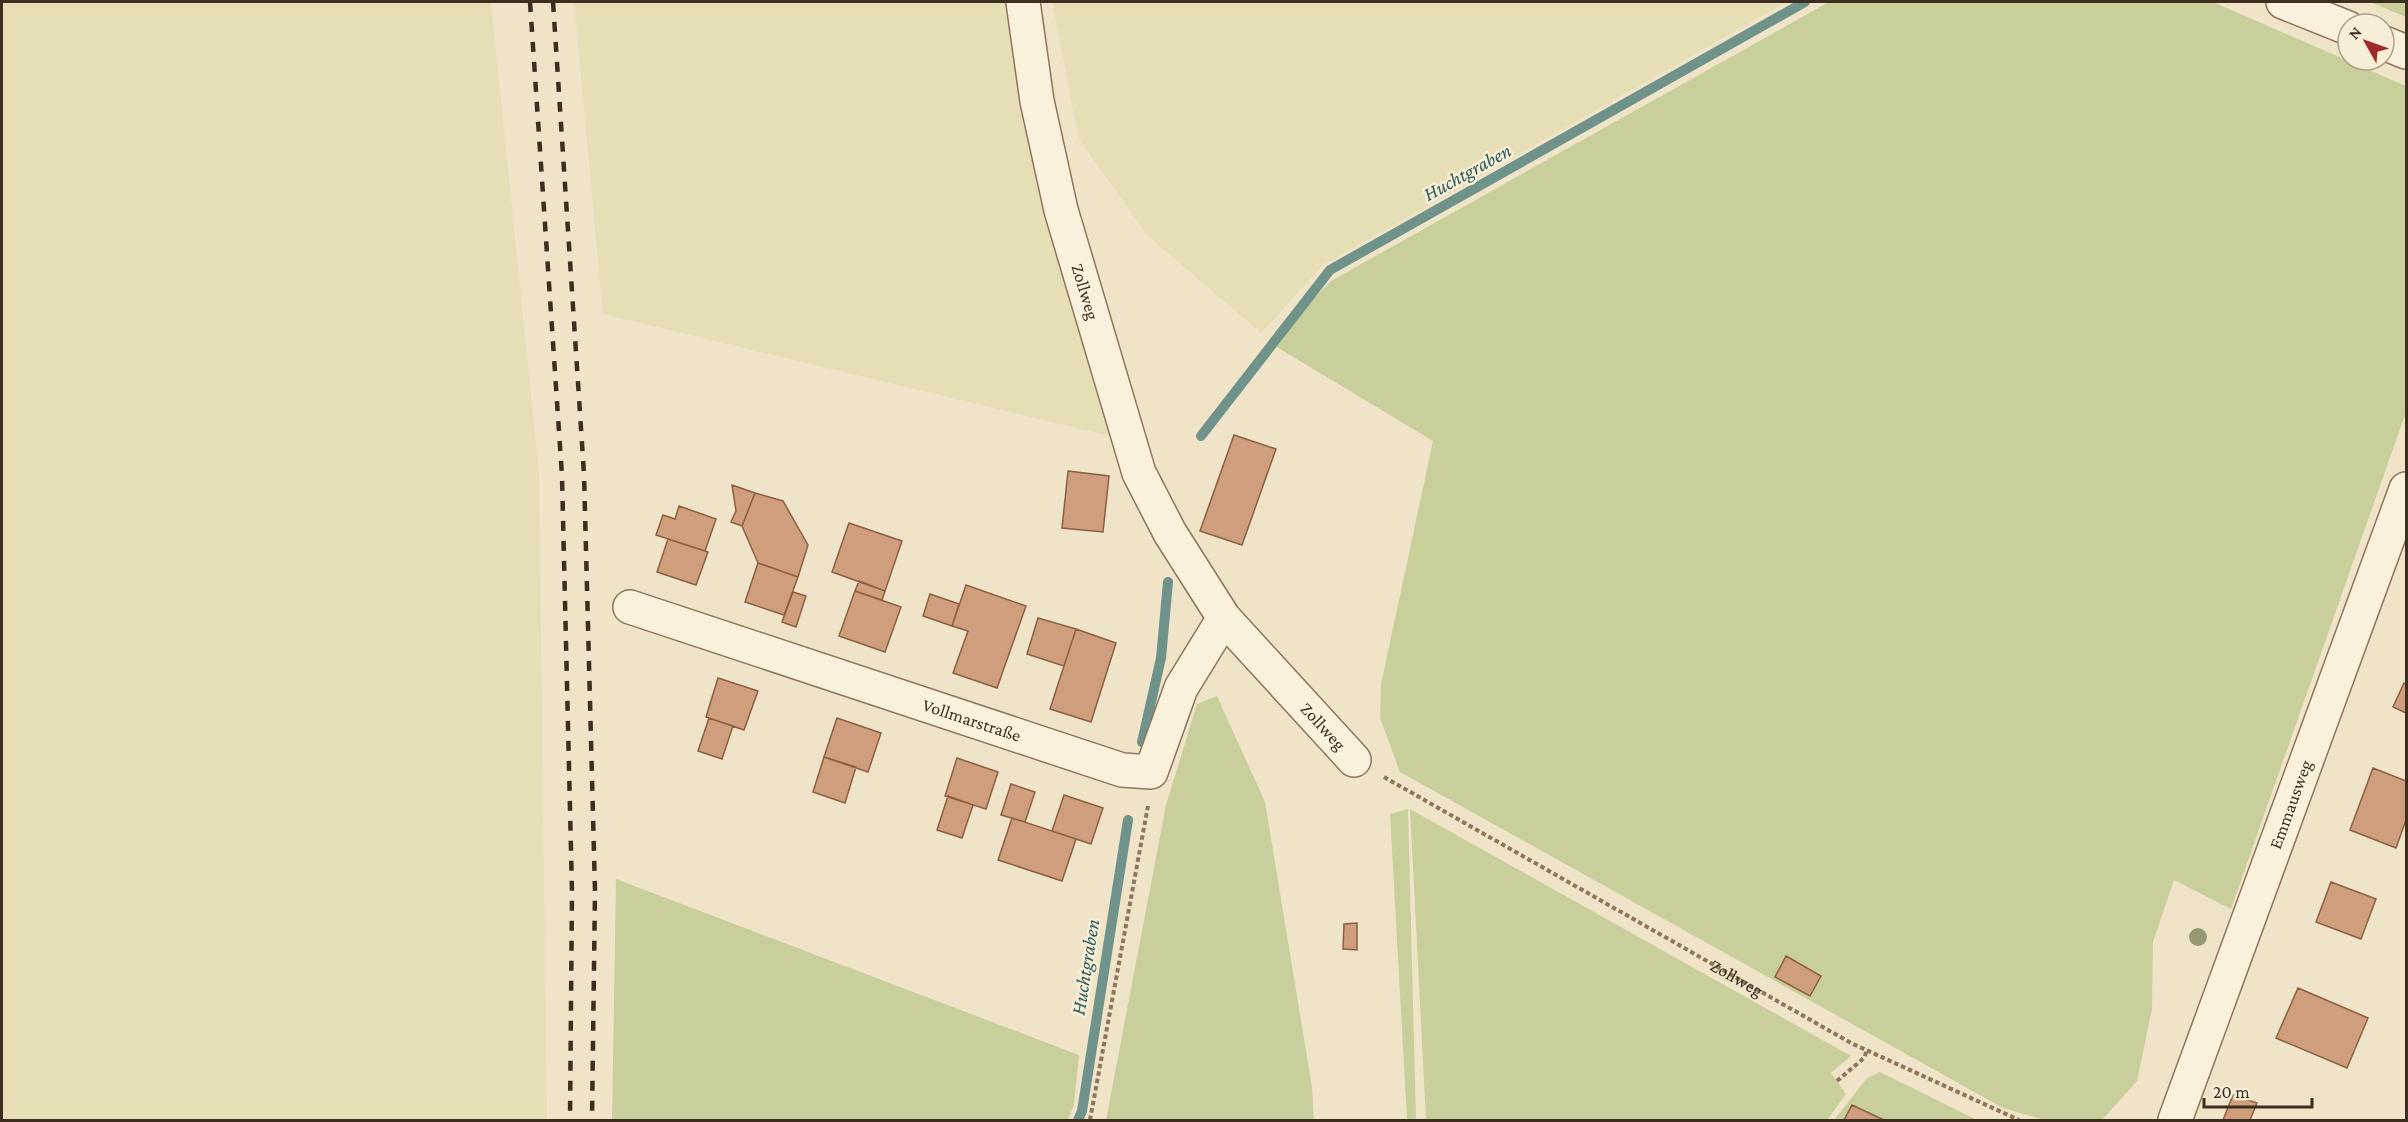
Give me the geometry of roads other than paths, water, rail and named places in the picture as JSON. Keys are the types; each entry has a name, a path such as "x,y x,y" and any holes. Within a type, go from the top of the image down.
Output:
{"street":[{"name":"Zollweg","path":"1023,2 1037,101 1060,210 1139,473 1170,533 1224,618 1354,760"},
{"path":"2283,2 2336,23"},
{"name":"Emmausweg","path":"2175,1120 2406,489"},
{"name":"Vollmarstraße","path":"630,607 1122,770 1151,772 1181,688 1224,618"}],"waterway":[{"name":"Huchtgraben","path":"1201,436 1330,270 1805,2"},
{"name":"Huchtgraben","path":"1142,742 1161,658 1168,582"},
{"name":"Huchtgraben","path":"1078,1120 1082,1111 1128,820"}],"railway":[{"path":"530,2 562,476 572,892 570,1120"},
{"path":"553,2 584,474 595,891 592,1120"}]}
